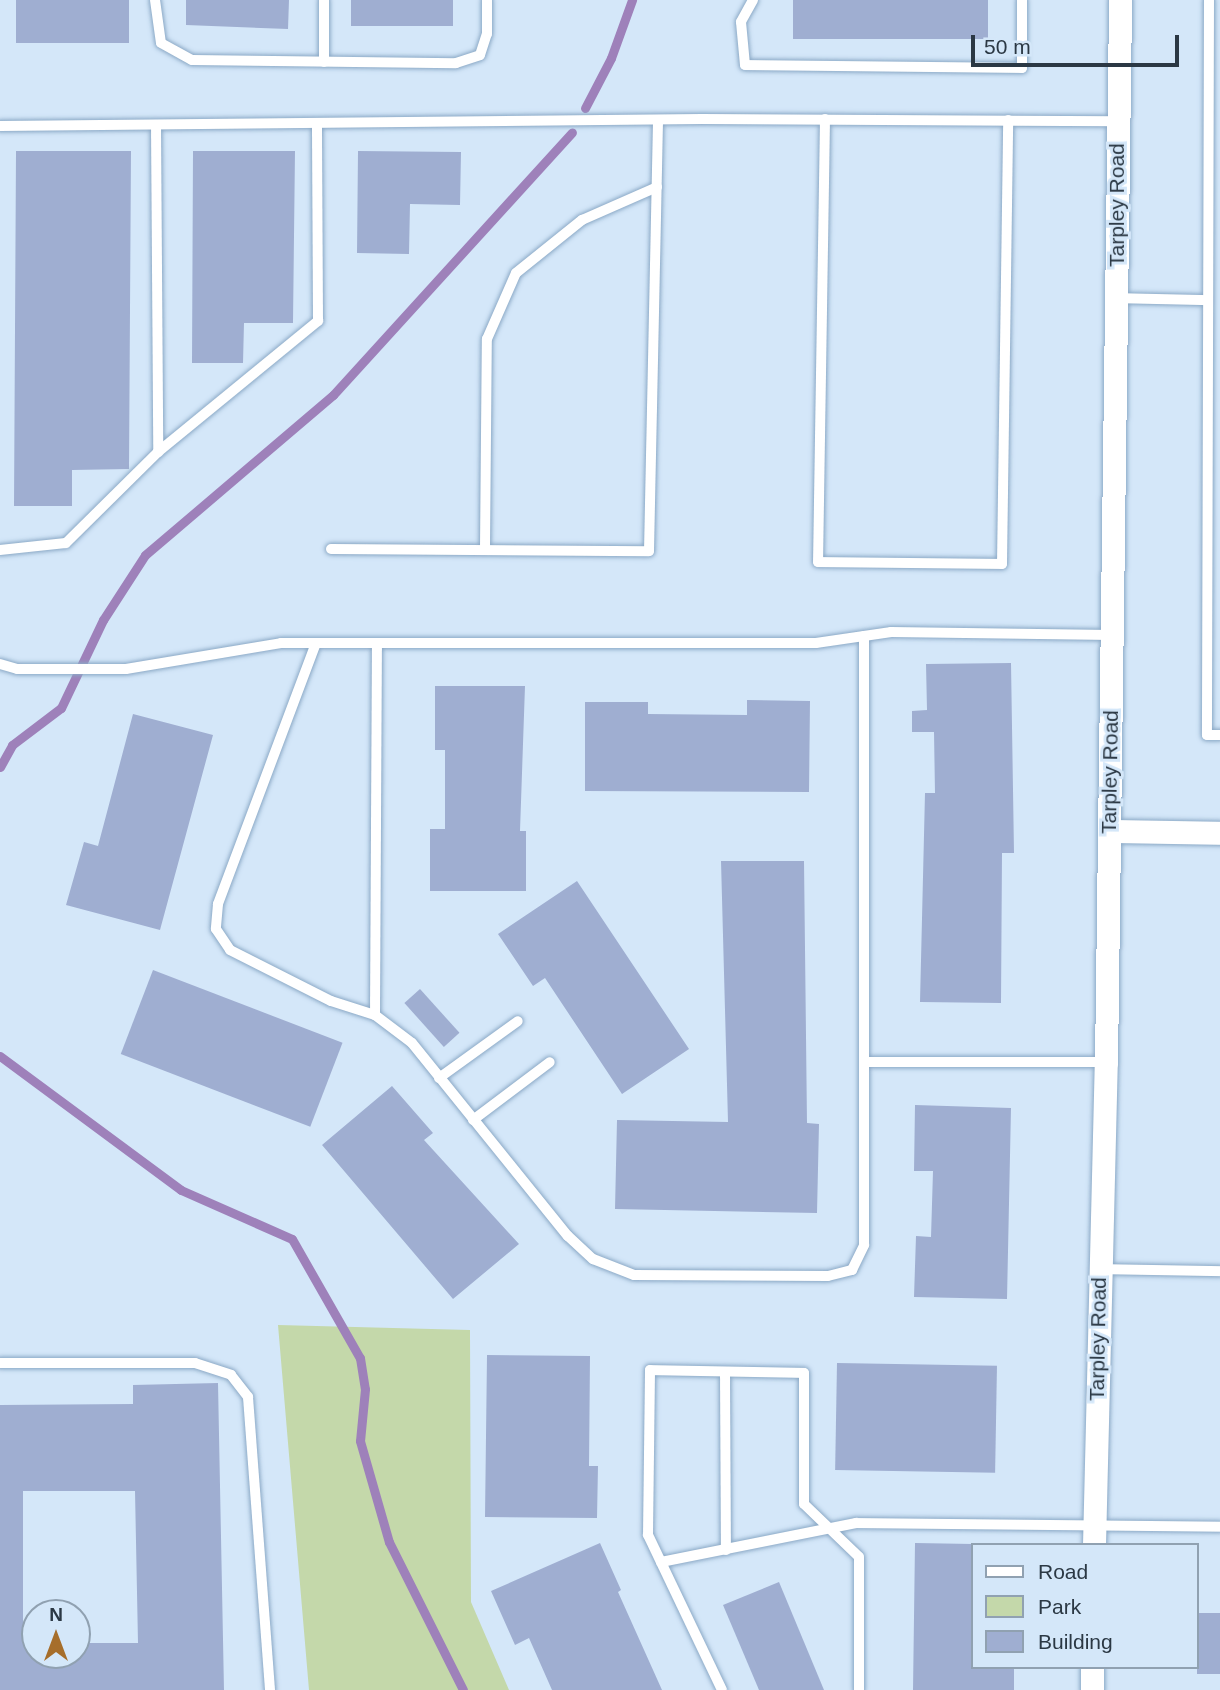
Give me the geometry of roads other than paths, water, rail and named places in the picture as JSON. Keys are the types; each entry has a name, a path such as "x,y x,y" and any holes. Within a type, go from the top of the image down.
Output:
{"street":[{"name":"Tarpley Road","path":"1094,1534 1110,831 1120,0"},
{"path":"1110,831 1220,833"},
{"path":"1092,1669 1092,1690"}],"lane":[{"path":"155,0 161,43 192,60 456,63 480,55 487,34 488,0"},
{"path":"324,0 324,62"},
{"path":"753,0 740,22 745,65 1022,68 1022,0"},
{"path":"1209,0 1207,735 1220,735"},
{"path":"825,119 818,562 989,564 1002,564 1008,120"},
{"path":"0,126 825,119 1118,121"},
{"path":"331,549 649,551 658,122"},
{"path":"0,550 66,542 158,452 318,321 317,124"},
{"path":"156,125 158,452"},
{"path":"485,550 487,339 516,273 582,220 657,187"},
{"path":"1117,298 1207,299"},
{"path":"0,664 18,669 126,669 281,643 816,643 891,632 1112,635"},
{"path":"316,643 218,904 216,929 230,950 331,1001 376,1015 412,1043 568,1236 593,1259 634,1275 828,1276 852,1270 864,1245 864,636"},
{"path":"376,1015 377,643"},
{"path":"439,1079 518,1021"},
{"path":"473,1120 550,1062"},
{"path":"864,1062 1106,1062"},
{"path":"1100,1269 1220,1271"},
{"path":"0,1363 195,1363 231,1375 248,1397 270,1690"},
{"path":"722,1690 648,1535 650,1370 804,1373 804,1504 859,1557 859,1690"},
{"path":"725,1372 726,1550"},
{"path":"661,1562 856,1524 1094,1534 1220,1527"}],"waterway":[{"path":"585,108 611,58 632,0"},
{"path":"0,767 12,745 61,708 103,620 145,555 333,395 572,132"},
{"path":"0,1056 181,1190 292,1239 360,1358 365,1389 360,1441 389,1542 463,1690"}]}
